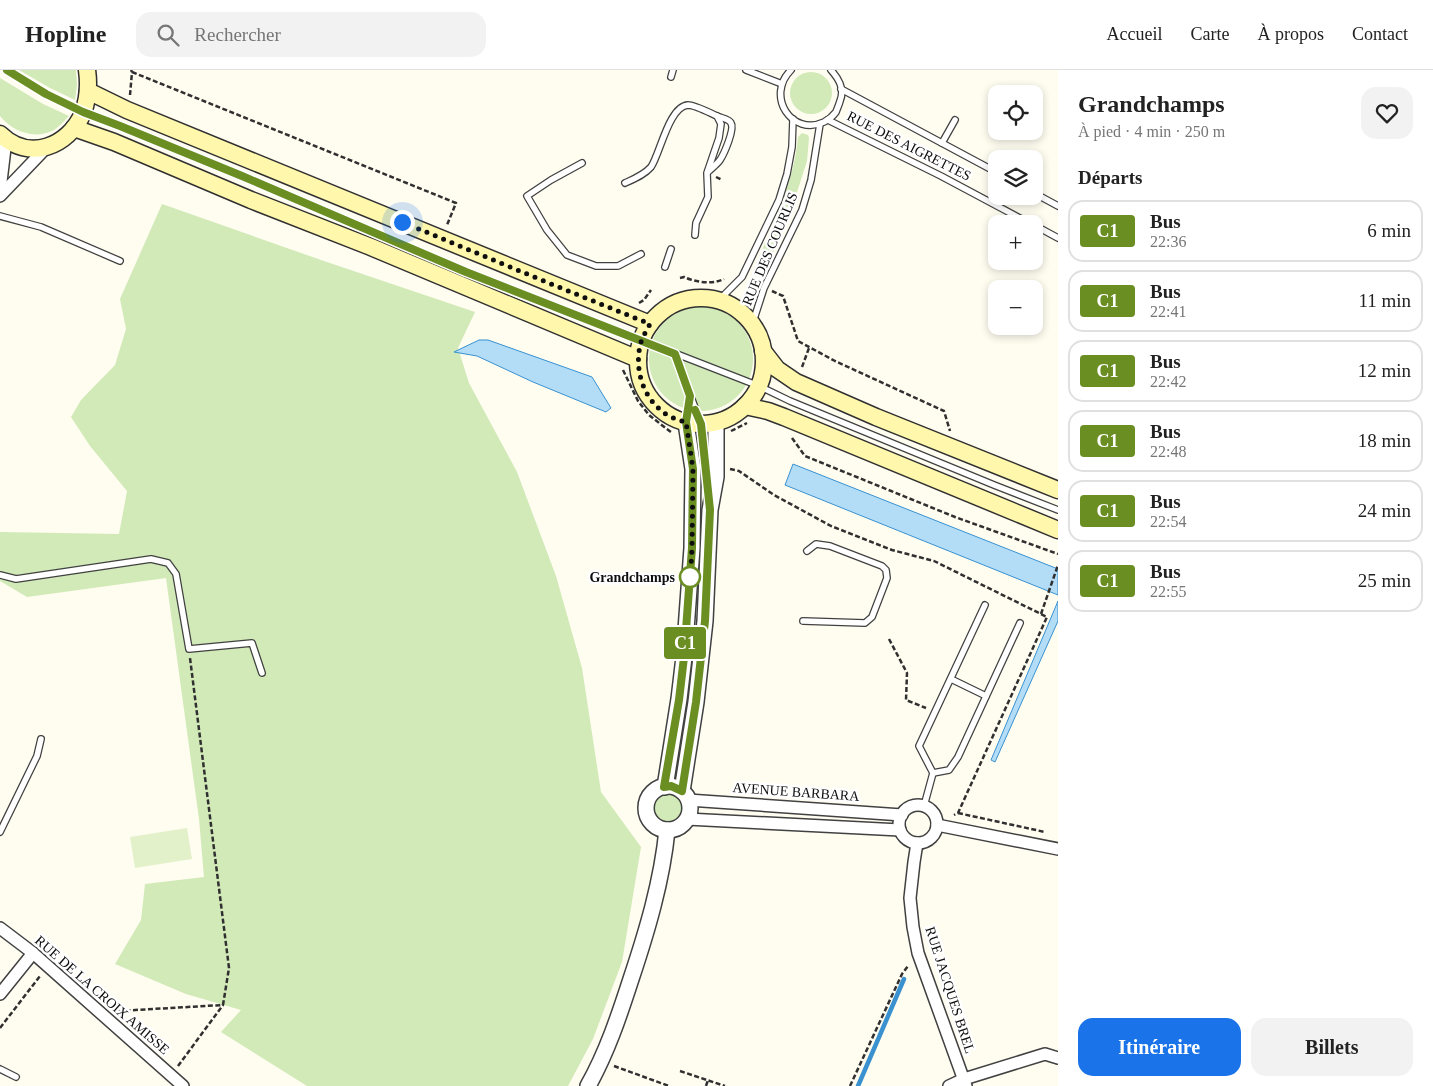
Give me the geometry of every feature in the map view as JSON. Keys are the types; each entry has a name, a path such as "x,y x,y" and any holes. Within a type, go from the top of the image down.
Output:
{"main road":[{"path":"3,137 11,143 32,149 45,149 54,145 74,128 83,112 88,91 87,70"},
{"path":"88,91 126,110 650,324"},
{"path":"74,128 371,247 638,359"},
{"path":"704,299 718,301 731,306 742,314 752,325 759,338 763,351 763,369 759,386 746,406 732,416 701,423 670,416 656,406 646,392 640,376 638,359 642,341 650,324 663,311 680,302 704,299"},
{"path":"763,351 777,369 796,382 876,417 1058,490"},
{"path":"746,406 784,417 1058,530"}],"street":[{"path":"0,190 3,137"},
{"path":"0,196 45,149"},
{"path":"685,796 671,786 658,789 652,793 646,806 649,820 660,829 673,830 679,828 688,818 690,812 685,796 705,621 710,510 716,477 701,423"},
{"path":"664,787 679,700 684,657 692,548 693,469 701,423"},
{"name":"AVENUE BARBARA","path":"685,796 902,814"},
{"path":"911,806 924,806 934,813 937,825 933,836 928,840 917,843 906,839 900,830 899,822 902,814 911,806"},
{"path":"688,818 900,830"},
{"path":"937,825 1058,849"},
{"path":"588,1086 602,1061 643,942 664,855 666,830"},
{"name":"RUE JACQUES BREL","path":"917,843 910,898 918,953 965,1083"},
{"name":"RUE DE LA CROIX AMISSE","path":"0,928 33,953 184,1086"},
{"path":"0,994 33,953"},
{"path":"949,1086 965,1083 1046,1054 1058,1058"}],"lane":[{"path":"7,70 38,90 83,112 233,173 466,272 759,386 1058,510"},
{"path":"746,70 782,84"},
{"path":"791,70 786,75 780,94 786,112 802,124 820,124"},
{"name":"RUE DES AIGRETTES","path":"820,124 828,120 835,113 842,96 842,89 837,76 831,70"},
{"path":"842,89 988,168"},
{"path":"625,183 642,175 651,166 672,118 685,105 690,105 732,123 729,140 720,161 707,173"},
{"path":"695,235 696,224 708,197 707,173 719,138 721,124 717,116"},
{"name":"RUE DES COURLIS","path":"718,301 742,277 779,200 787,174 792,147 793,119"},
{"name":"RUE DES AIGRETTES","path":"828,120 1015,215"},
{"path":"942,143 955,120"},
{"name":"RUE DES COURLIS","path":"752,325 764,288 802,210 811,180 820,124"},
{"path":"582,163 527,196 547,230 567,255 596,266 618,266 641,254"},
{"path":"1043,197 1058,206"},
{"path":"0,216 41,227 120,260"},
{"name":"RUE DES AIGRETTES","path":"1043,230 1058,238"},
{"path":"665,267 672,249"},
{"path":"675,354 701,423"},
{"path":"690,396 701,423"},
{"path":"803,621 865,623 872,617 887,578 886,570 882,566 830,546 816,544 807,551"},
{"path":"0,575 16,579 151,559 168,563 176,574 188,649 252,643 262,673"},
{"path":"924,806 932,773 920,746 985,605"},
{"path":"932,773 949,770 958,757 1020,623"},
{"path":"951,679 986,696"},
{"path":"0,832 36,756 41,739"},
{"path":"0,1069 16,1077"}],"path":[{"path":"130,98 132,71 456,203 445,228"},
{"path":"680,278 684,277 693,281 705,282 721,281 728,278"},
{"path":"769,290 783,296 798,341 944,411 950,433"},
{"path":"799,374 810,348"},
{"path":"619,364 638,401 649,415 673,433 676,440"},
{"path":"726,438 732,430 746,422 753,423"},
{"path":"786,435 793,438 805,456 955,517 1058,554"},
{"path":"722,467 739,471 774,496 831,526 892,550 934,562 1047,617 958,813"},
{"path":"1041,614 1058,565"},
{"path":"889,639 907,673 906,700 935,713"},
{"path":"171,1075 222,1005 229,968 188,649"},
{"path":"952,815 958,813 1049,832"},
{"path":"850,1086 902,974 918,953"},
{"path":"0,1028 42,973"},
{"path":"100,1012 222,1005"},
{"path":"602,1061 669,1086"},
{"path":"680,1071 725,1086"},
{"path":"706,1086 708,1080"}],"green space":[{"path":"19,70 76,70 75,100 50,88"},
{"path":"815,72 823,75 829,81 832,93 829,105 823,111 807,114 799,111 793,105 790,89 793,81 799,75"},
{"path":"0,78 43,104 69,116 54,130 47,133 32,134 18,130 5,122 0,116"},
{"path":"802,133 808,135 809,138 807,161 790,214 766,269 756,264 788,186 798,137"},
{"path":"162,204 475,312 458,348 469,383 517,472 556,576 582,668 601,792 641,847 622,962 593,1039 568,1086 307,1086 221,1032 241,1010 186,994 115,964 141,920 145,884 204,877 199,819 166,578 27,597 0,581 0,532 119,534 127,491 90,446 71,417 81,400 115,365 126,329 120,299"},
{"path":"701,307 721,311 738,322 749,339 753,359 749,379 738,396 721,407 701,411 681,407 664,396 653,379 649,359 653,339 664,322 681,311"},
{"path":"668,794 678,798 682,808 678,818 668,822 658,818 654,808 658,798"},
{"path":"187,828 192,859 135,868 130,837"}],"water":[{"path":"479,340 488,340 592,377 611,408 606,412 533,382 477,356 454,352"},
{"path":"793,464 1058,569 1058,595 785,485"},
{"path":"1058,601 1058,621 995,762 991,760"}],"waterway":[{"path":"858,1086 904,979"}],"bus line":[{"name":"C1","path":"7,70 29,85 83,112 242,176 466,272 675,354 690,396 686,422 693,469 692,548 679,700 664,787 671,786 682,791 696,702 705,621 710,510 704,441 701,424 695,410"}],"place":[{"name":"Grandchamps","path":"690,577"}],"route":[{"path":"402,222 650,324 642,341 638,359 640,376 646,392 656,406 670,416 686,422 690,441 693,469 690,585 690,577"}]}
